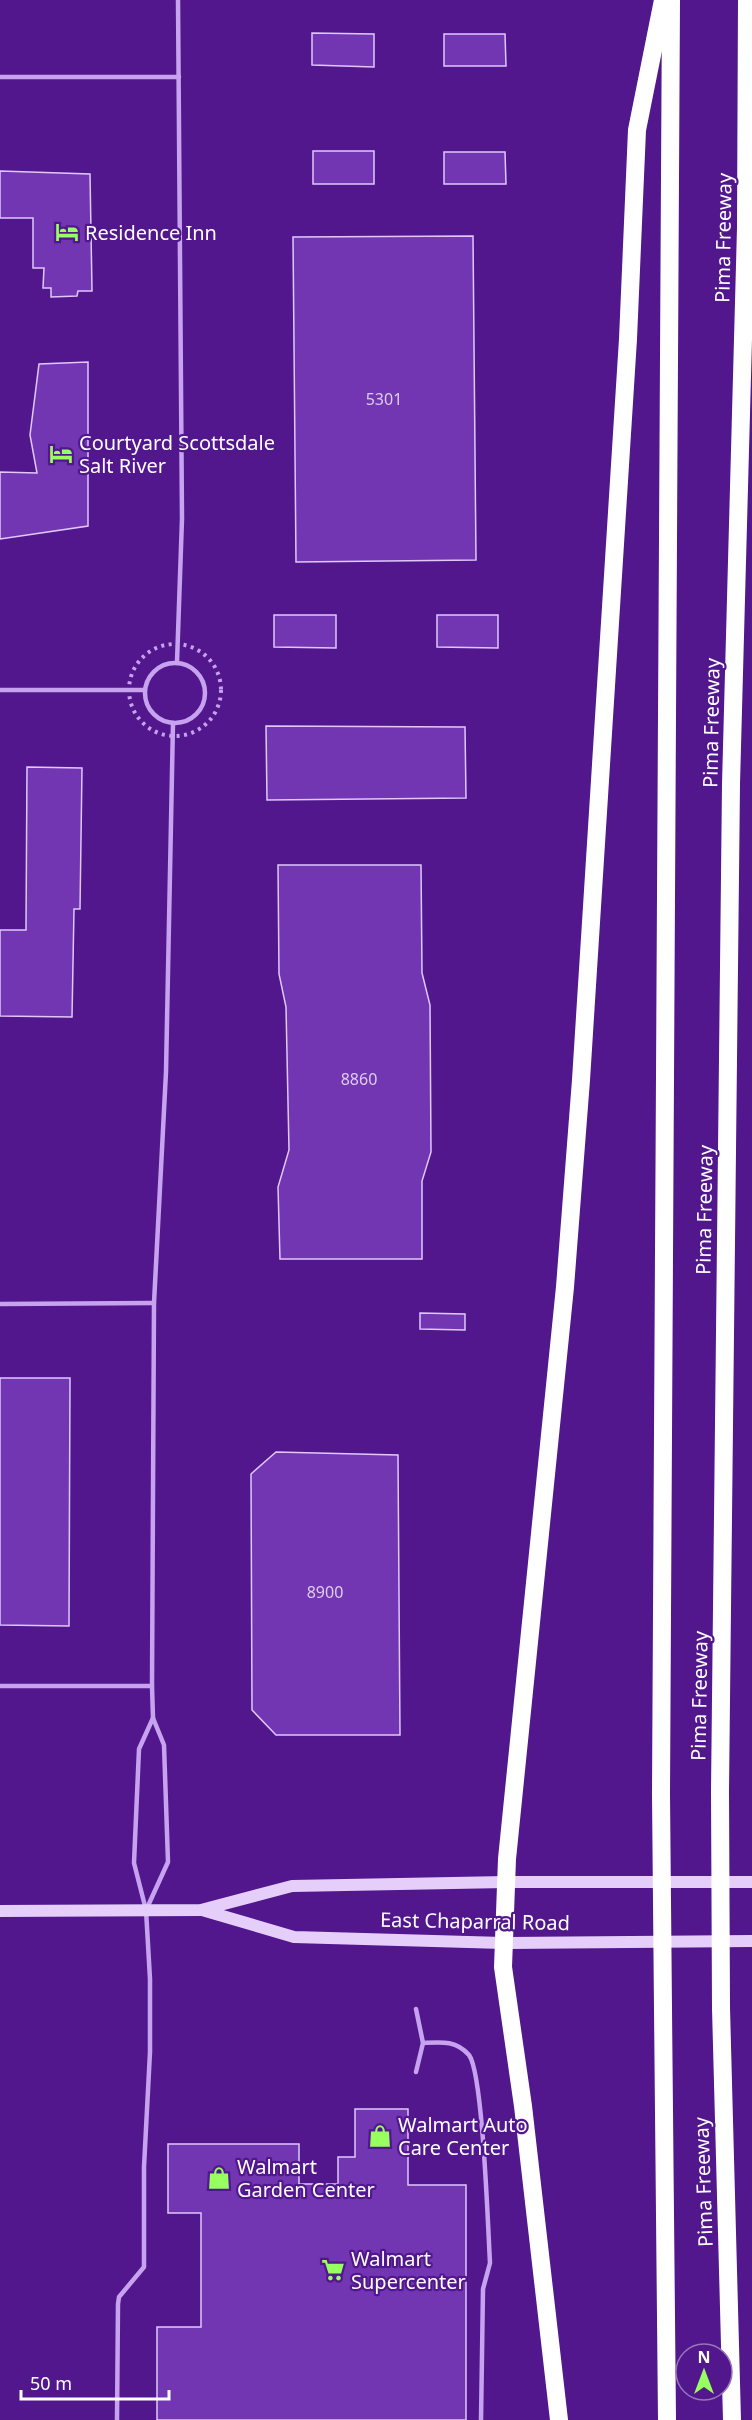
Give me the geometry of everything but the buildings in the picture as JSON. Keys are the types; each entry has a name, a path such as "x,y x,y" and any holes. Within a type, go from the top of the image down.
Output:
{"highway":[{"path":"559,2420 523,2106 503,1967 503,1943 506,1882 565,1287 581,1080 628,339 637,130 663,0"},
{"name":"Pima Freeway","path":"668,2420 661,1794 672,0"},
{"name":"Pima Freeway","path":"732,2420 721,2008 720,1791 731,784 749,237 747,0"}],"main road":[{"name":"East Chaparral Road","path":"0,1911 201,1910 292,1886 506,1882 752,1882"},
{"name":"East Chaparral Road","path":"201,1910 294,1937 503,1943 752,1941"}],"lane":[{"path":"177,662 182,519 178,0"},
{"path":"0,77 179,77"},
{"path":"177,662 195,669 205,686 206,695 199,713 182,723 173,723 155,716 145,700 144,690 147,681 159,667 177,662"},
{"path":"0,690 144,690"},
{"path":"146,1911 168,1862 164,1745 153,1718 152,1686 154,1303 166,1072 173,723"},
{"path":"0,1304 154,1303"},
{"path":"0,1686 152,1686"},
{"path":"117,2420 119,2297 144,2267 144,2167 151,2010 146,1911 135,1857 139,1749 153,1718"},
{"path":"416,2010 423,2043 416,2072"},
{"path":"423,2043 453,2042 464,2049 472,2058 479,2098 490,2263 483,2289 482,2420"}],"path":[{"path":"178,645 189,646 202,653 213,664 219,678 221,693 218,707 210,720 198,730 184,735 172,735 154,731 142,722 133,710 129,690 134,670 146,655 159,647 178,645"}],"place":[{"name":"Residence Inn","path":"67,232"},
{"name":"Courtyard Scottsdale Salt River","path":"61,454"},
{"name":"Walmart Auto Care Center","path":"380,2136"},
{"name":"Walmart Garden Center","path":"219,2178"},
{"name":"Walmart Supercenter","path":"333,2270"}]}
